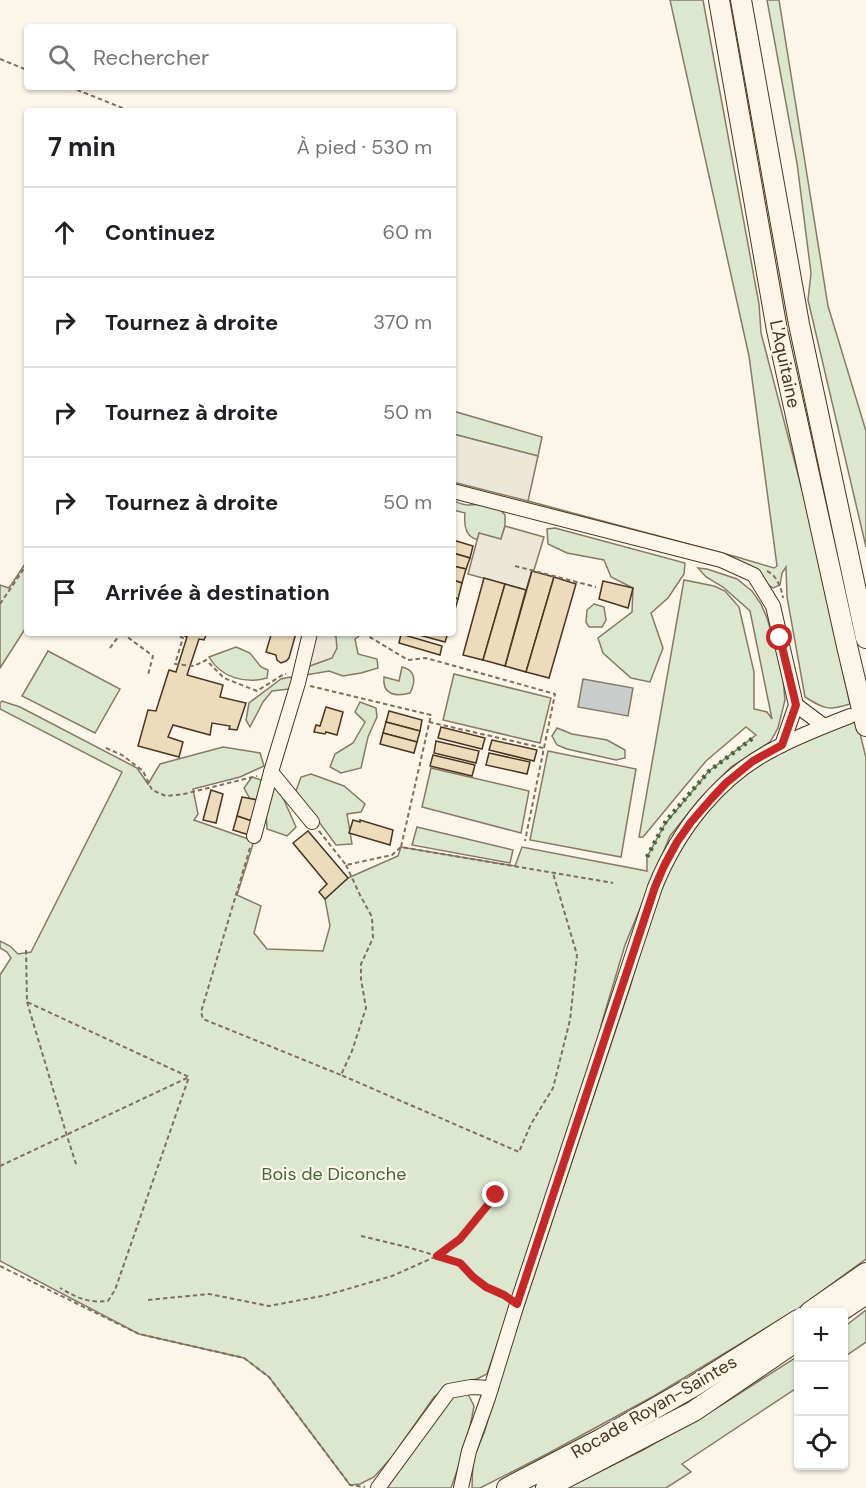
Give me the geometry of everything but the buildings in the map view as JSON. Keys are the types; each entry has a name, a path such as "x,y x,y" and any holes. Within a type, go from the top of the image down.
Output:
{"highway":[{"name":"L'Aquitaine","path":"719,0 777,330 847,646 858,721"},
{"name":"L'Aquitaine","path":"741,0 799,324 866,638"},
{"path":"816,1308 866,1273"},
{"path":"845,1308 866,1294"},
{"name":"Rocade Royan-Saintes","path":"507,1488 603,1438 694,1386 794,1323"},
{"name":"Rocade Royan-Saintes","path":"546,1488 694,1411 794,1343"}],"street":[{"path":"456,492 722,560 754,575 773,606 796,705 782,745"},
{"path":"254,836 299,680 309,636"},
{"path":"796,705 824,726"},
{"path":"461,1488 469,1451 655,887 664,866 691,822 726,783 753,761 824,726 858,721"},
{"path":"271,772 312,822"},
{"path":"372,1487 449,1391 471,1387 491,1388"}],"path":[{"path":"0,59 24,69"},
{"path":"78,90 122,108"},
{"path":"514,566 596,587"},
{"path":"0,604 24,568"},
{"path":"761,568 770,572 779,582 784,602"},
{"path":"110,648 119,636"},
{"path":"125,636 153,656 148,675"},
{"path":"179,636 183,638 175,664 194,666 206,660 224,678 257,691 285,674 299,680 431,715 401,847 392,855 346,865"},
{"path":"368,636 408,660 426,658 555,694 525,842"},
{"path":"429,722 544,748"},
{"path":"106,748 122,755 143,771 152,790 166,796 184,794 271,772"},
{"path":"312,822 346,865 372,917 373,938 361,964 366,1008 352,1051 341,1075"},
{"path":"254,836 201,1012 203,1019 341,1075 519,1152 531,1124 553,1088 570,1020 577,955 553,873"},
{"path":"401,847 613,883"},
{"path":"26,950 27,1002 77,1167"},
{"path":"27,1002 189,1077"},
{"path":"0,1166 189,1077"},
{"path":"60,1288 82,1300 95,1302 108,1301 116,1290 189,1077"},
{"path":"148,1300 209,1294 269,1306 327,1295 392,1276 437,1256 460,1239 496,1195"},
{"path":"361,1236 460,1263 486,1287 517,1304"},
{"path":"0,1266 139,1334 244,1358 269,1377 350,1485 372,1487"}],"green space":[{"path":"670,0 703,0 759,304 761,333 806,505 850,704 843,706 826,708 805,697 787,597 786,567 782,573 780,585 773,588 745,569 527,507 528,501 774,568 777,566 749,356"},
{"path":"767,0 779,0 828,306 866,431 866,547 808,300 811,273 797,163"},
{"path":"456,412 542,437 538,456 456,435"},
{"path":"456,502 466,505 488,504 496,507 505,515 505,526 501,539 473,538 466,530 465,513 456,511"},
{"path":"555,528 685,563 684,574 668,598 651,613 663,648 650,682 631,678 603,653 598,638 632,612 633,588 611,577 604,560 567,553 548,544 547,529"},
{"path":"24,566 24,631 0,668 0,585 9,588"},
{"name":"Bois de Diconche","path":"698,568 737,579 752,591 761,604 782,668 785,700 778,728 770,742 731,767 698,801 670,836 625,945 602,1022 591,1074 487,1374 477,1379 451,1384 434,1397 392,1457 374,1477 360,1484 350,1485 269,1377 244,1358 139,1334 0,1261 0,975 11,958 0,948 0,941 10,946 18,954 31,952 122,772 0,709 2,701 20,707 137,768 148,784 160,764 223,747 260,753 264,766 240,777 193,789 198,814 194,820 254,841 237,895 261,906 254,933 267,949 323,951 330,926 325,899 348,878 398,856 401,847 515,866 522,847 647,871 647,857 665,824 709,771 756,735 746,727 706,761 643,837 639,837 684,580 714,586 725,591 739,607 754,672 754,709 767,712 772,719 750,611 723,587 706,577"},
{"path":"594,604 604,607 606,620 602,627 589,627 586,622 587,610"},
{"path":"359,636 355,639 358,654 377,659 378,668 343,676 329,671 300,676 307,667 332,658 336,637"},
{"path":"236,647 250,653 261,667 268,670 267,678 243,680 235,678 220,670 209,657"},
{"path":"48,651 120,689 95,733 22,696"},
{"path":"402,667 410,671 414,677 412,689 410,693 405,694 391,693 385,688 384,677 399,681"},
{"path":"454,674 551,698 540,743 443,720"},
{"path":"290,677 295,680 289,689 272,691 263,702 250,727 246,720 249,703 281,679"},
{"path":"360,702 376,708 377,717 368,737 361,768 341,773 330,767 335,754 353,743 365,722 355,712"},
{"path":"855,720 866,758 866,1259 799,1308 794,1308 794,1311 654,1396 480,1488 472,1488 473,1459 484,1433 631,984 655,900 672,858 725,789 770,756"},
{"path":"557,728 572,734 607,740 625,750 625,758 616,760 557,745 552,736"},
{"path":"548,751 636,769 621,857 530,840"},
{"path":"431,768 529,791 521,833 422,807"},
{"path":"311,774 344,786 365,804 361,812 347,814 352,844 336,845 296,791 301,777"},
{"path":"252,777 280,791 296,827 287,836 267,829 266,811 250,799 244,788"},
{"path":"417,827 513,850 510,863 412,845"},
{"path":"866,1310 866,1342 848,1354 848,1324"},
{"path":"794,1359 794,1390 682,1464 691,1472 666,1488 567,1488 643,1450 723,1404"},
{"path":"468,1394 474,1406 464,1451 451,1488 381,1488 451,1396"}],"shaded area":[{"path":"456,435 538,456 528,501 456,483"},
{"path":"505,526 544,537 526,590 468,574 479,533 501,539"},
{"path":"310,636 335,636 337,648 332,658 307,667"},
{"path":"583,679 633,688 628,716 578,707"}],"hedge":[{"path":"647,857 666,821 709,771 753,738"}],"route":[{"path":"496,1195 460,1239 437,1256 460,1263 486,1287 517,1304 655,887 664,866 691,822 711,799 726,783 753,761 782,745 787,733 796,705 780,638"}]}
